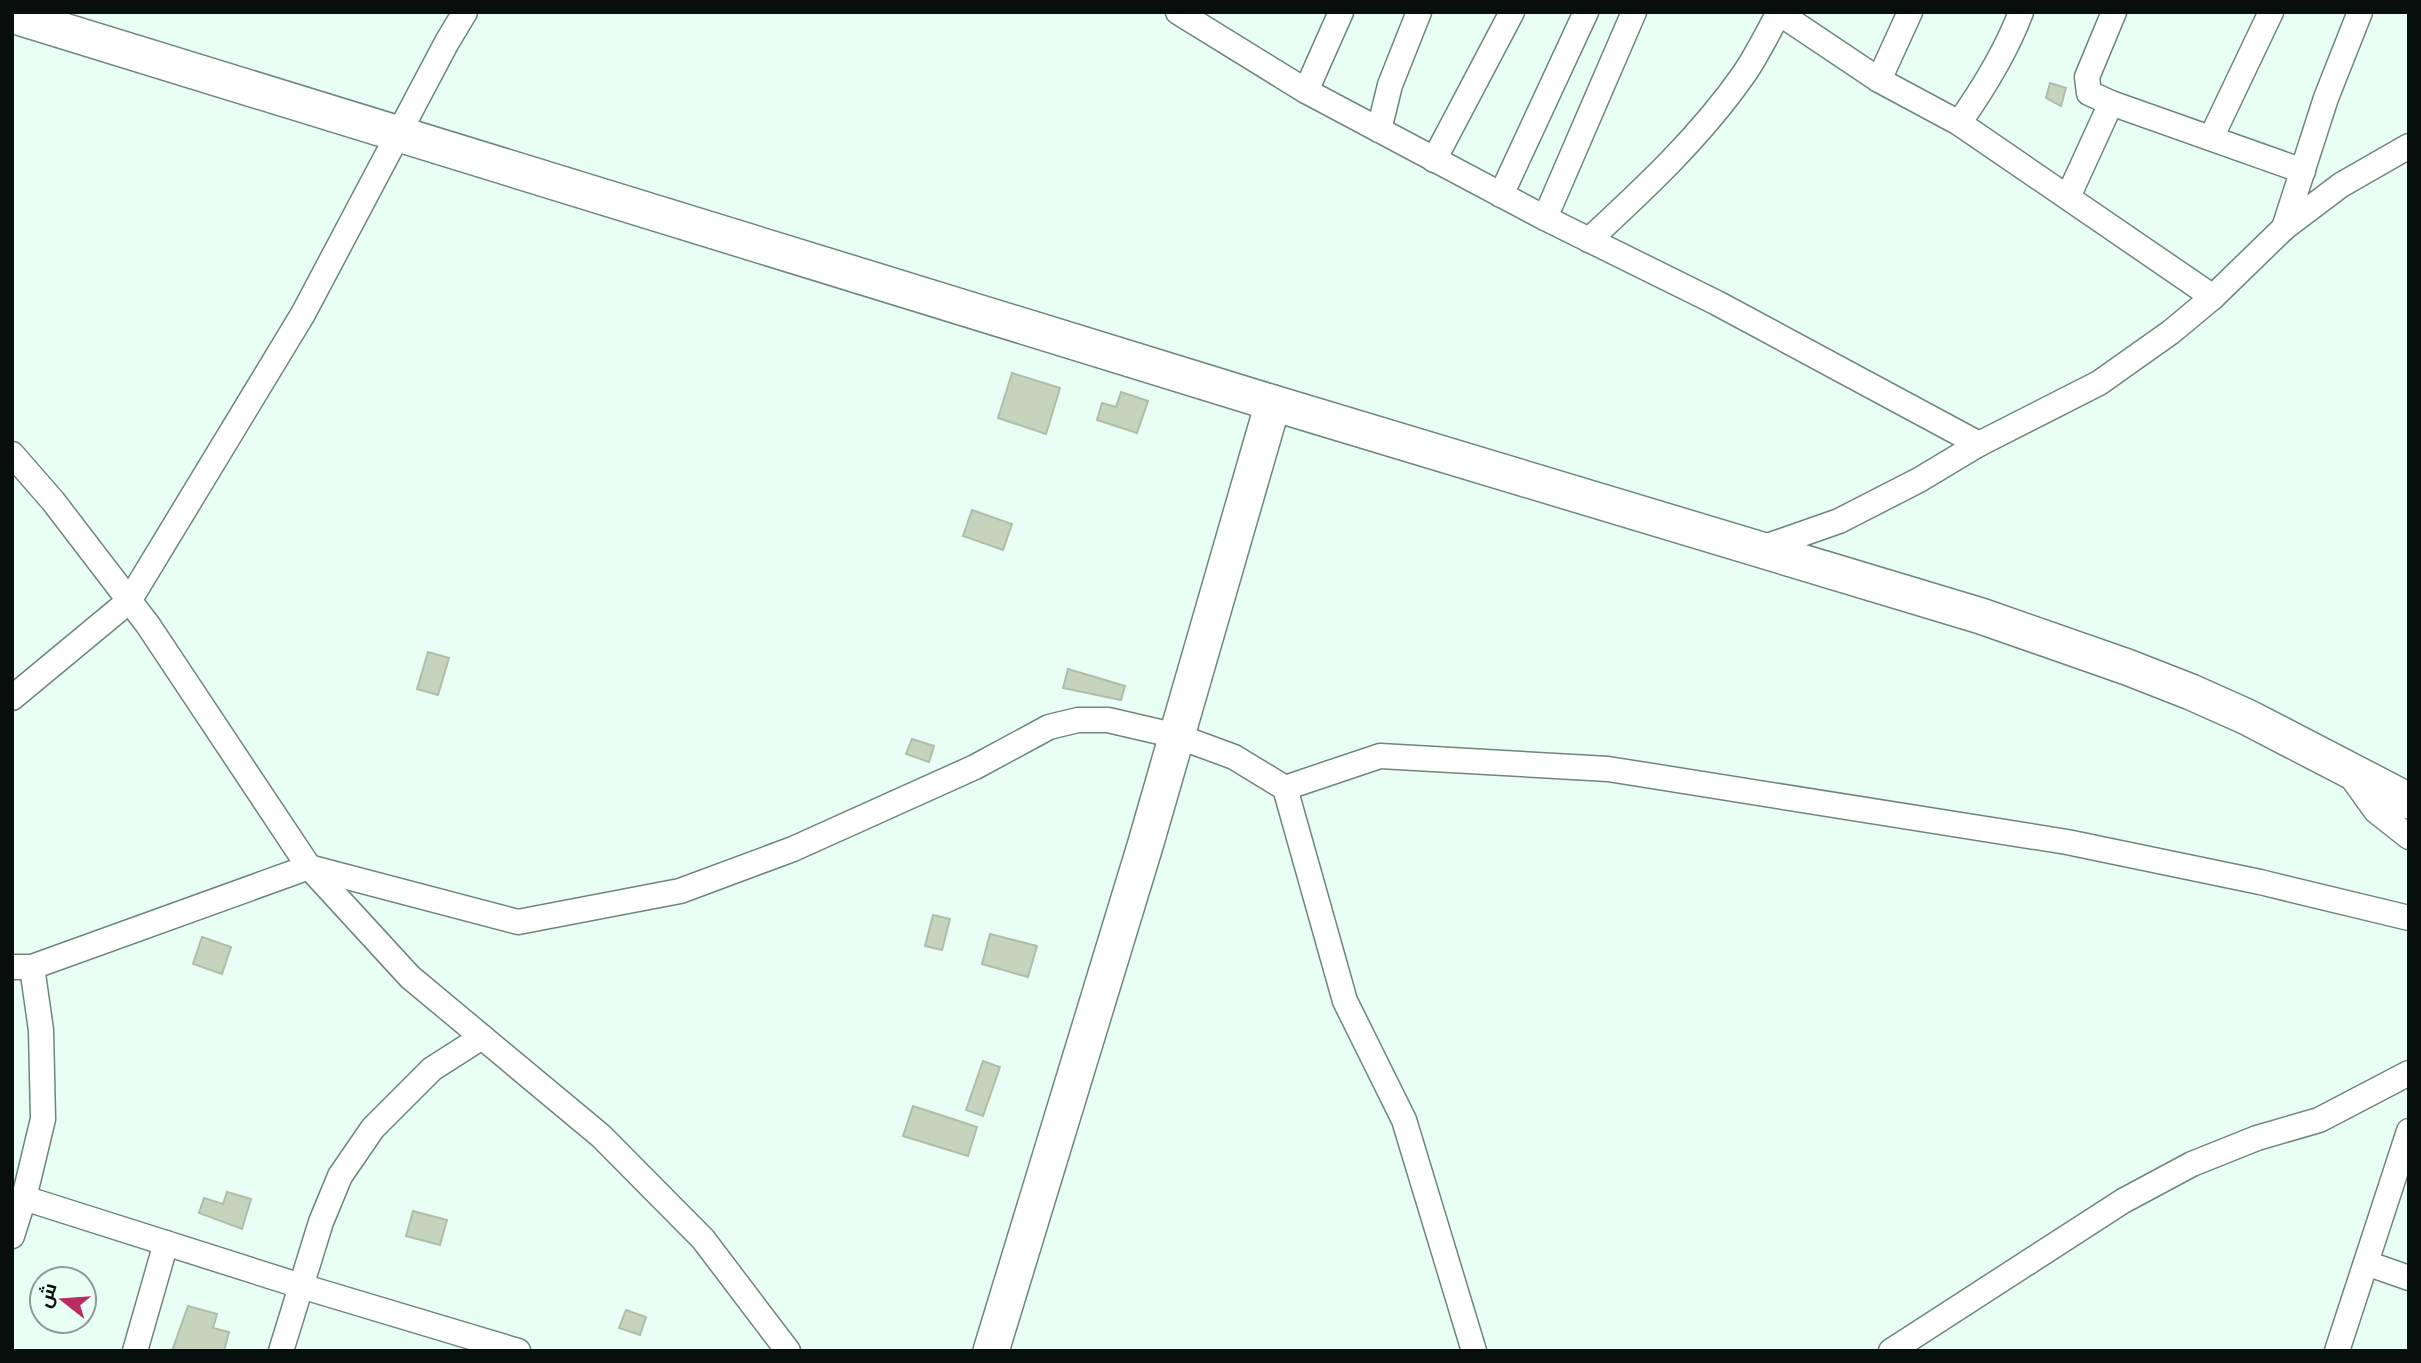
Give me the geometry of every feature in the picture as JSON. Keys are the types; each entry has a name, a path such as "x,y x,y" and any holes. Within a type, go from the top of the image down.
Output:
{"main road":[{"path":"12,15 1273,403 1981,616 2127,667 2246,717 2409,801"},
{"path":"992,1351 1177,736 1273,403"}],"street":[{"path":"12,698 130,601 303,314 465,12"},
{"path":"1178,12 1202,19 1306,91 1545,218 1717,303 1979,444"},
{"path":"1306,91 1340,12"},
{"path":"1379,130 1390,85 1419,12"},
{"path":"1434,159 1512,12"},
{"path":"1501,195 1586,12"},
{"path":"1545,218 1634,12"},
{"path":"1588,240 1659,175 1718,109 1746,72 1779,12 1879,80 1959,123 2213,297"},
{"path":"1879,80 1910,12"},
{"path":"1959,123 1981,93 2015,29 2021,12"},
{"path":"2114,12 2087,77 2089,93 2303,171"},
{"path":"2211,138 2271,12"},
{"path":"2284,228 2326,98 2360,12"},
{"path":"2068,197 2111,103"},
{"path":"1759,549 1839,521 1919,480 1979,444 2099,383 2171,332 2213,297 2284,228 2341,185 2409,146"},
{"path":"12,454 53,501 130,601 309,867 410,977 601,1136 685,1220 703,1239 788,1351"},
{"path":"12,1236 43,1119 41,1030 22,967 309,867 518,922 680,891 793,849 975,767 1049,727 1078,720 1108,720 1177,736 1234,757 1285,788 1345,1001 1405,1120 1474,1351"},
{"path":"1285,788 1380,756 1608,769 2067,842 2260,882 2409,918"},
{"path":"2346,769 2375,811 2409,837"},
{"path":"281,1351 321,1222 340,1176 373,1128 432,1069 482,1037"},
{"path":"1891,1351 2123,1201 2192,1164 2257,1138 2319,1120 2409,1073"},
{"path":"2337,1351 2409,1131"},
{"path":"24,1198 301,1286 518,1351"},
{"path":"135,1351 166,1242"},
{"path":"2366,1263 2409,1278"},
{"path":"763,1351 766,1323"}],"building":[{"path":"2050,83 2066,88 2061,106 2046,98"},
{"path":"1012,373 1060,388 1046,434 998,418"},
{"path":"1121,392 1148,401 1137,433 1097,420 1102,403 1116,407"},
{"path":"972,510 1012,524 1003,550 963,536"},
{"path":"428,652 449,658 438,695 417,689"},
{"path":"1068,669 1125,686 1121,700 1063,688"},
{"path":"912,739 934,746 929,762 906,754"},
{"path":"933,915 950,919 942,950 925,946"},
{"path":"990,934 1037,946 1028,977 982,964"},
{"path":"202,937 231,947 222,974 193,964"},
{"path":"983,1061 1000,1067 983,1116 966,1110"},
{"path":"913,1106 977,1127 968,1156 903,1136"},
{"path":"227,1192 251,1199 242,1229 199,1213 204,1198 223,1204"},
{"path":"413,1211 447,1220 440,1245 406,1236"},
{"path":"188,1306 217,1314 213,1328 229,1332 224,1351 172,1351"},
{"path":"626,1310 646,1317 640,1335 619,1328"}]}
